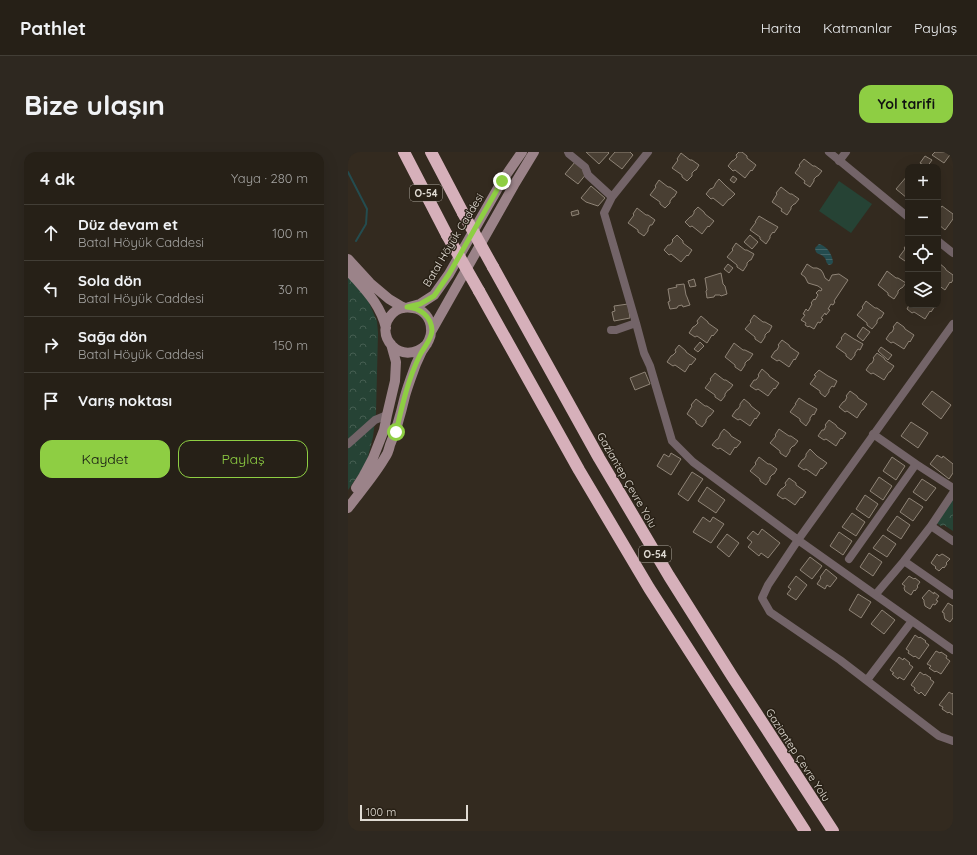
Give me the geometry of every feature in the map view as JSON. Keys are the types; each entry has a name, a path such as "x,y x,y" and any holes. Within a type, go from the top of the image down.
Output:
{"highway":[{"name":"O-54","path":"404,152 447,234 579,470 649,588 805,831"},
{"name":"Gaziantep Çevre Yolu","path":"431,152 463,213 599,458 669,576 833,831"}],"main road":[{"name":"Batal Höyük Caddesi","path":"386,328 389,319 400,309 420,304 434,296 449,274 502,181 522,152"},
{"path":"348,508 385,458 396,432 412,375 432,330 534,152"},
{"path":"348,259 370,284 389,299 405,308 414,308 421,311 427,316 432,330"},
{"path":"348,270 381,312 386,328 387,339 396,349 409,353 422,349 427,344"},
{"path":"348,502 364,477 384,430 395,381 396,362 391,344"}],"street":[{"path":"568,152 585,167 588,175 612,197"},
{"path":"648,152 612,197 604,213 644,353 650,366 672,441 693,462 798,540 953,650"},
{"path":"829,152 905,214"},
{"path":"839,161 846,152"},
{"path":"941,243 953,253"},
{"path":"611,330 616,330 636,323"},
{"path":"952,328 873,434 798,540 768,585 762,598 770,612 840,660 939,736 953,741"},
{"path":"348,444 375,420 387,415"},
{"path":"873,434 953,488"},
{"path":"849,560 916,464"},
{"path":"876,594 931,526 953,493"},
{"path":"931,526 953,541"},
{"path":"904,561 953,595"},
{"path":"867,680 912,621"}],"green space":[{"path":"839,181 872,204 851,233 819,211"},
{"path":"348,275 367,298 377,321 378,333 376,413 373,437 366,464 348,490"},
{"path":"953,497 953,531 944,525 941,526 935,522"}],"water":[{"path":"819,244 829,251 833,262 832,264 829,265 824,257 816,252 815,248"}],"building":[{"path":"586,152 608,152 609,153 599,164"},
{"path":"615,152 630,152 633,155 622,169 609,159"},
{"path":"739,152 742,152 756,165 745,178 735,170 733,171 728,166 737,157 736,155"},
{"path":"935,152 952,152 944,163 932,155"},
{"path":"681,153 699,165 687,181 682,177 682,175 672,168"},
{"path":"925,156 932,160 929,164 920,163"},
{"path":"804,159 822,171 814,179 810,187 795,173"},
{"path":"575,162 587,173 578,184 565,174"},
{"path":"733,176 737,179 734,183 730,180"},
{"path":"905,178 905,196 896,189"},
{"path":"719,179 735,194 723,206 713,198 711,199 706,194 713,188"},
{"path":"659,180 677,192 665,208 660,204 660,202 650,195"},
{"path":"591,186 605,198 598,206 586,202 581,198"},
{"path":"781,187 799,199 791,207 787,215 781,211 782,209 772,202 777,194 776,193"},
{"path":"942,206 953,214 953,219 945,230 941,227"},
{"path":"698,207 714,221 702,234 692,226 690,227 685,222 692,216"},
{"path":"637,208 655,220 652,225 650,225 644,236 628,223"},
{"path":"578,210 579,214 572,216 571,212"},
{"path":"759,216 778,227 770,236 766,244 760,239 760,237 750,230"},
{"path":"677,235 683,243 692,250 681,262 671,254 669,255 664,250 668,245 670,245 673,241 672,240"},
{"path":"750,235 758,242 752,249 744,242"},
{"path":"736,243 745,250 754,254 743,271 727,257 733,250 732,249"},
{"path":"905,249 905,261 899,257"},
{"path":"728,264 733,268 729,273 724,269"},
{"path":"807,264 813,268 821,270 825,278 829,281 832,275 839,274 848,280 834,301 835,302 833,305 831,304 828,309 830,310 826,315 825,313 821,318 823,319 820,323 818,322 814,329 805,325 806,323 801,320 805,315 803,314 806,309 808,311 812,304 811,303 818,295 816,293 822,289 808,283 805,277 801,274"},
{"path":"941,265 953,275 953,280 945,290 941,287"},
{"path":"887,271 905,282 894,299 878,285"},
{"path":"721,273 727,294 721,296 715,295 714,297 707,298 705,278"},
{"path":"694,279 696,286 690,287 688,281"},
{"path":"684,284 690,305 683,307 682,305 678,306 677,308 670,309 668,302 670,301 668,289 677,287 676,285"},
{"path":"866,301 884,313 872,329 857,315 863,308 862,307"},
{"path":"628,304 630,318 614,321 612,312 615,311 614,306"},
{"path":"908,308 934,308 925,319"},
{"path":"754,315 763,322 772,326 761,343 745,329 751,322 750,321"},
{"path":"701,316 718,330 713,336 712,335 707,343 697,336 695,337 689,333 698,323 697,321"},
{"path":"897,322 914,335 904,349 886,339 892,332 893,327"},
{"path":"863,327 870,332 863,341 857,336"},
{"path":"845,333 863,344 851,360 846,356 846,354 836,347"},
{"path":"782,340 799,353 789,367 779,360 777,361 771,357 777,350 778,345"},
{"path":"700,342 704,346 698,352 694,349"},
{"path":"734,343 743,350 753,354 745,363 741,371 725,357"},
{"path":"679,345 696,359 691,365 690,364 685,372 675,365 673,366 667,362 676,352 675,350"},
{"path":"881,347 892,355 888,360 878,351"},
{"path":"877,353 894,366 884,380 866,370 872,363 873,358"},
{"path":"762,369 779,383 768,396 758,389 756,390 750,386 759,376 758,375"},
{"path":"819,370 837,381 825,397 820,393 820,391 810,384 816,376 814,375"},
{"path":"645,372 650,384 635,390 630,378"},
{"path":"715,373 733,385 721,401 705,388"},
{"path":"850,391 867,404 857,418 839,407 845,401 846,396"},
{"path":"932,391 951,405 941,419 922,404"},
{"path":"799,398 817,409 806,426 800,421 800,419 790,412"},
{"path":"696,399 714,411 702,427 687,414 692,406 691,405"},
{"path":"744,399 760,413 750,426 740,419 738,420 732,416"},
{"path":"829,420 846,433 836,446 826,439 824,440 818,436 822,430 824,430 825,425"},
{"path":"911,422 928,433 918,448 901,436"},
{"path":"724,429 731,436 741,442 736,448 735,447 730,455 720,448 718,449 712,445"},
{"path":"779,429 798,441 790,449 786,457 770,443 776,436 775,435"},
{"path":"810,449 827,463 822,469 821,468 816,476 806,469 804,470 798,466"},
{"path":"671,453 681,459 671,475 657,466 664,454 669,457"},
{"path":"937,455 942,458 943,456 953,464 953,473 949,479 930,464"},
{"path":"759,457 777,469 770,477 766,485 750,471 756,464 755,463"},
{"path":"892,457 905,466 896,480 883,471"},
{"path":"692,472 703,479 688,501 678,494"},
{"path":"879,477 892,486 883,500 870,491"},
{"path":"789,478 806,492 795,505 785,498 783,499 777,495 786,485 785,483"},
{"path":"922,479 936,488 926,501 913,492"},
{"path":"707,487 725,500 716,513 698,501"},
{"path":"865,495 878,504 869,518 856,509"},
{"path":"909,498 923,507 913,521 900,512"},
{"path":"852,513 865,522 856,536 842,527"},
{"path":"897,516 910,525 901,539 887,530"},
{"path":"703,517 710,522 713,517 724,524 711,543 693,532"},
{"path":"762,529 780,543 768,558 761,553 759,556 748,547 752,542 747,538 753,531 758,535"},
{"path":"839,532 852,541 843,555 830,546"},
{"path":"727,534 739,543 729,557 717,547"},
{"path":"883,535 896,544 887,557 873,548"},
{"path":"869,553 882,562 873,576 860,567"},
{"path":"937,554 939,556 942,554 950,559 944,568 943,567 939,571 931,563"},
{"path":"810,557 822,566 812,579 800,570"},
{"path":"826,569 837,578 830,587 827,585 825,589 817,584"},
{"path":"796,576 807,585 796,600 787,594 791,589 788,587"},
{"path":"909,576 920,582 917,586 918,587 911,595 905,591 905,586 902,584"},
{"path":"929,590 939,596 936,600 938,601 935,605 933,604 930,609 925,606 922,598"},
{"path":"858,594 871,602 861,618 849,610"},
{"path":"948,603 953,606 953,618 950,622 945,619 944,613 942,612"},
{"path":"882,610 895,620 884,634 871,624"},
{"path":"915,635 926,641 925,642 929,645 919,659 908,653 909,651 906,649"},
{"path":"936,651 947,656 946,658 950,661 941,674 929,668 931,666 927,664"},
{"path":"899,657 903,660 904,658 913,667 904,680 899,677 898,679 890,670"},
{"path":"920,672 931,678 930,679 934,682 925,696 921,692 919,694 911,685"},
{"path":"949,692 952,694 953,693 953,715 942,709 943,707 939,705"}],"waterway":[{"path":"348,172 367,209 366,224 356,241"}],"route":[{"path":"396,432 412,375 432,330 427,316 421,311 407,307 420,304 434,296 449,274 502,181"}]}
